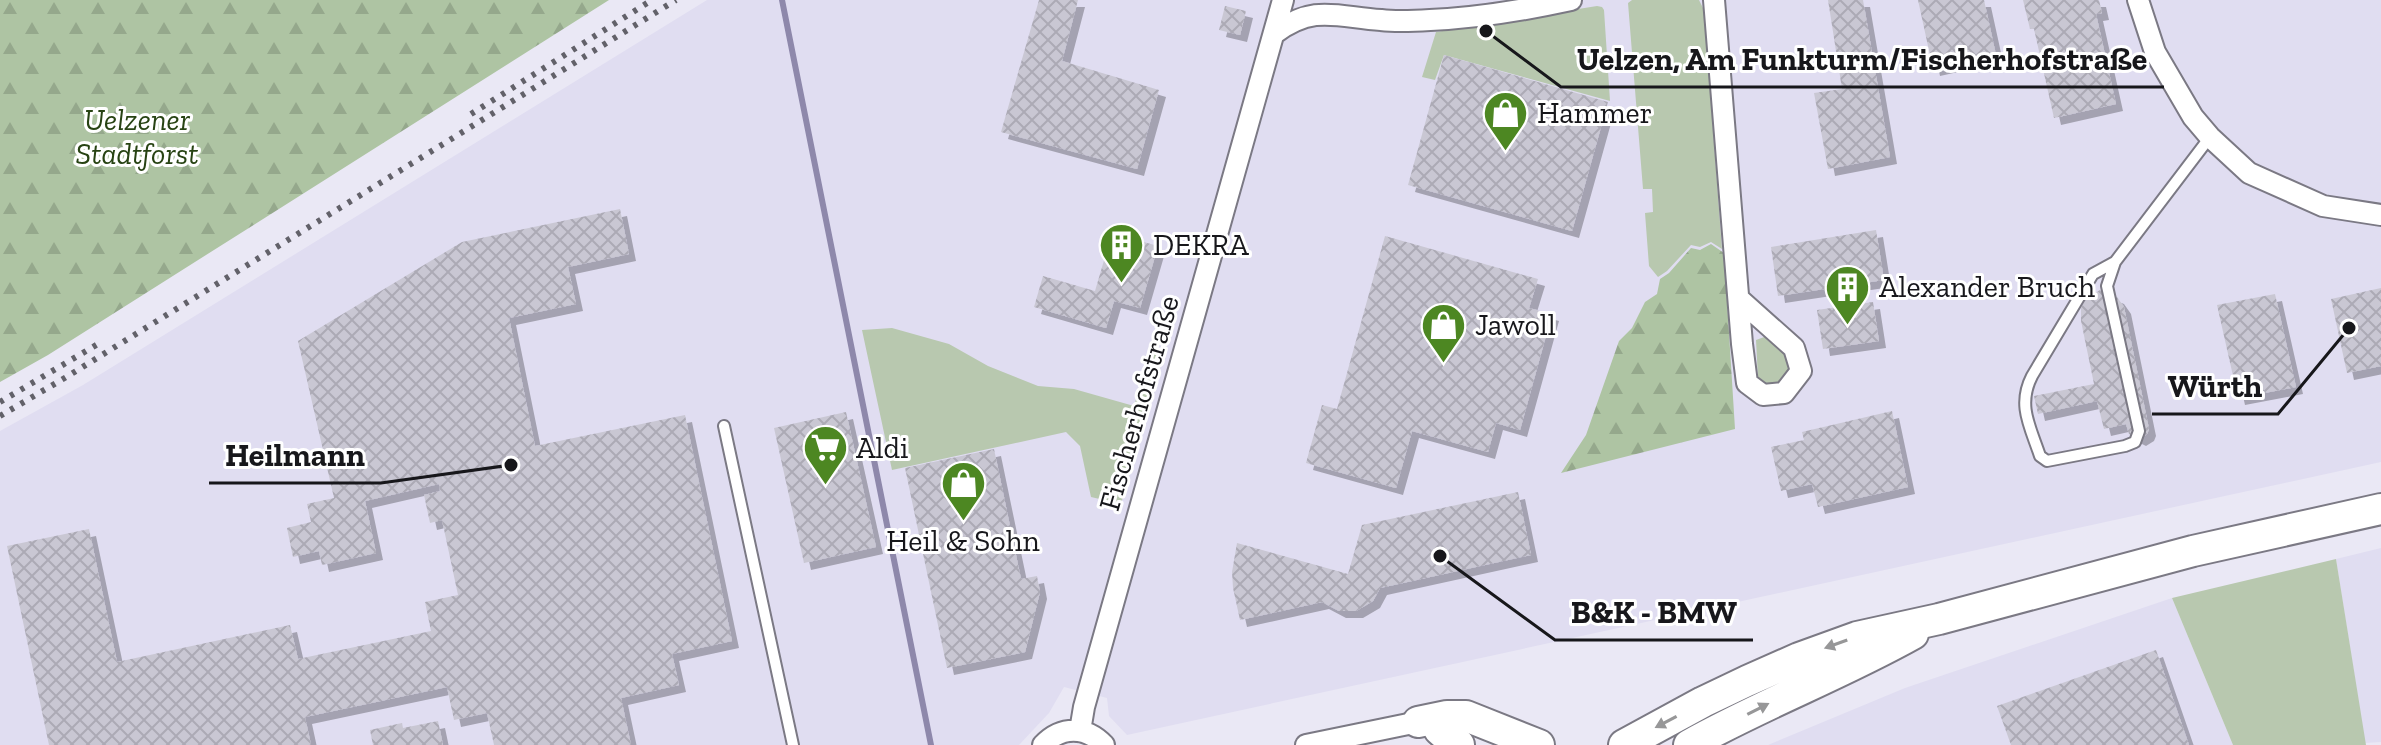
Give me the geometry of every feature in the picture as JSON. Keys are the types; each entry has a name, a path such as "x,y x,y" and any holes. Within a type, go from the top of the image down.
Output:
{"main road":[{"path":"1624,743 1799,658 1857,637 1939,619 2178,555 2381,509"},
{"path":"1689,745 1773,701 1870,658 1939,619"},
{"path":"1474,745 1438,732 1447,716 1466,716 1483,721 1508,738 1539,745"}],"street":[{"name":"Fischerhofstraße","path":"1080,731 1283,0"},
{"path":"1275,33 1289,22 1304,16 1324,14 1383,21 1427,20 1472,17 1571,0"},
{"path":"1714,0 1739,299"},
{"path":"2138,0 2155,52 2193,117 2249,173 2323,206 2381,215"},
{"path":"1043,745 1065,731 1080,731 1094,736 1104,745"},
{"path":"1306,745 1438,732"}],"lane":[{"path":"2115,262 2093,274 2025,389 2023,404 2040,456 2047,461 2135,442 2139,431 2107,286 2115,262 2210,137"},
{"path":"724,426 793,745"}],"shaded area":[{"path":"707,0 2381,0 2381,462 1127,735 1109,716 1107,698 1064,687 1049,713 1019,745 0,745 0,431 83,385"},
{"path":"2381,548 2381,742 2365,743 2336,559"},
{"path":"2172,598 2233,745 1768,745 1905,688"}],"green space":[{"name":"Uelzener Stadtforst","path":"0,0 609,0 48,355 0,382"},
{"path":"1632,0 1699,0 1704,10 1722,249 1711,242 1700,247 1691,245 1658,277 1649,266 1645,213 1653,212 1652,189 1643,189 1628,3"},
{"path":"1597,6 1604,10 1610,101 1444,55 1435,80 1422,77 1436,32"},
{"path":"1711,244 1724,253 1735,429 1561,473 1586,435 1619,341 1632,328 1645,302 1657,294 1660,279 1691,248 1700,250"},
{"path":"892,328 949,344 988,366 1038,386 1074,389 1134,406 1152,348 1163,351 1121,504 1091,497 1080,446 1066,432 892,470 862,330"},
{"path":"1767,336 1783,347 1790,372 1773,387 1758,379 1756,340"},
{"path":"2336,559 2366,745 2233,745 2172,598"}],"building":[{"path":"1039,0 1078,0 1062,61 1159,90 1137,169 1001,132"},
{"path":"1828,0 1863,0 1890,157 1828,169 1814,93 1842,89"},
{"path":"1918,0 1984,0 1996,55 1933,69"},
{"path":"2023,0 2099,0 2102,13 2096,14 2116,104 2054,118 2034,29 2030,29"},
{"path":"1225,6 1246,11 1240,35 1219,30"},
{"name":"Hammer","path":"1444,55 1608,102 1572,231 1408,185"},
{"path":"620,209 629,254 568,267 576,304 509,318 535,446 685,415 732,641 672,654 679,685 621,698 631,745 494,745 487,713 454,720 447,687 305,717 311,745 49,745 7,546 89,529 117,662 290,625 298,659 431,631 425,602 458,595 442,520 430,523 424,495 440,491 439,484 365,501 376,553 322,565 319,551 293,557 287,528 311,522 307,504 334,498 298,341 462,242"},
{"path":"1876,230 1884,280 1778,296 1771,247"},
{"name":"DEKRA","path":"1112,233 1158,246 1140,308 1114,301 1106,328 1034,307 1043,276 1095,291"},
{"name":"Jawoll","path":"1385,236 1538,279 1529,308 1552,314 1520,430 1496,423 1488,452 1412,431 1396,488 1306,463 1322,405 1337,409"},
{"path":"2381,288 2381,366 2347,373 2331,299"},
{"path":"2100,290 2117,297 2124,307 2149,429 2139,439 2129,434 2126,424 2104,429 2097,401 2038,414 2034,396 2094,384 2081,308 2086,298"},
{"path":"2275,294 2296,387 2238,398 2217,305"},
{"name":"Alexander Bruch","path":"1873,302 1879,341 1823,349 1817,310"},
{"path":"1892,411 1908,487 1818,507 1812,484 1781,491 1771,447 1804,440 1802,432"},
{"name":"Aldi","path":"846,412 876,547 804,563 774,428"},
{"name":"Heil & Sohn","path":"994,449 1021,579 1037,576 1040,592 1025,652 947,668 905,468"},
{"path":"1518,492 1531,555 1380,588 1373,601 1356,611 1339,611 1322,602 1240,620 1232,572 1237,543 1348,574 1362,525"},
{"path":"2156,650 2189,745 2011,745 1997,706"},
{"path":"438,721 443,745 373,745 370,730 402,723 403,728"}],"waterway":[{"path":"782,0 931,745"}],"railway":[{"path":"471,114 652,0"},
{"path":"0,416 676,0"},
{"path":"0,402 103,341"}],"place":[{"name":"Uelzen, Am Funkturm/Fischerhofstraße","path":"1486,31"},
{"name":"Hammer","path":"1506,152"},
{"name":"DEKRA","path":"1122,284"},
{"name":"Alexander Bruch","path":"1848,326"},
{"name":"Würth","path":"2349,328"},
{"name":"Jawoll","path":"1444,364"},
{"name":"Heilmann","path":"511,465"},
{"name":"Aldi","path":"825,487"},
{"name":"Heil & Sohn","path":"963,522"},
{"name":"B&K - BMW","path":"1440,556"}]}
